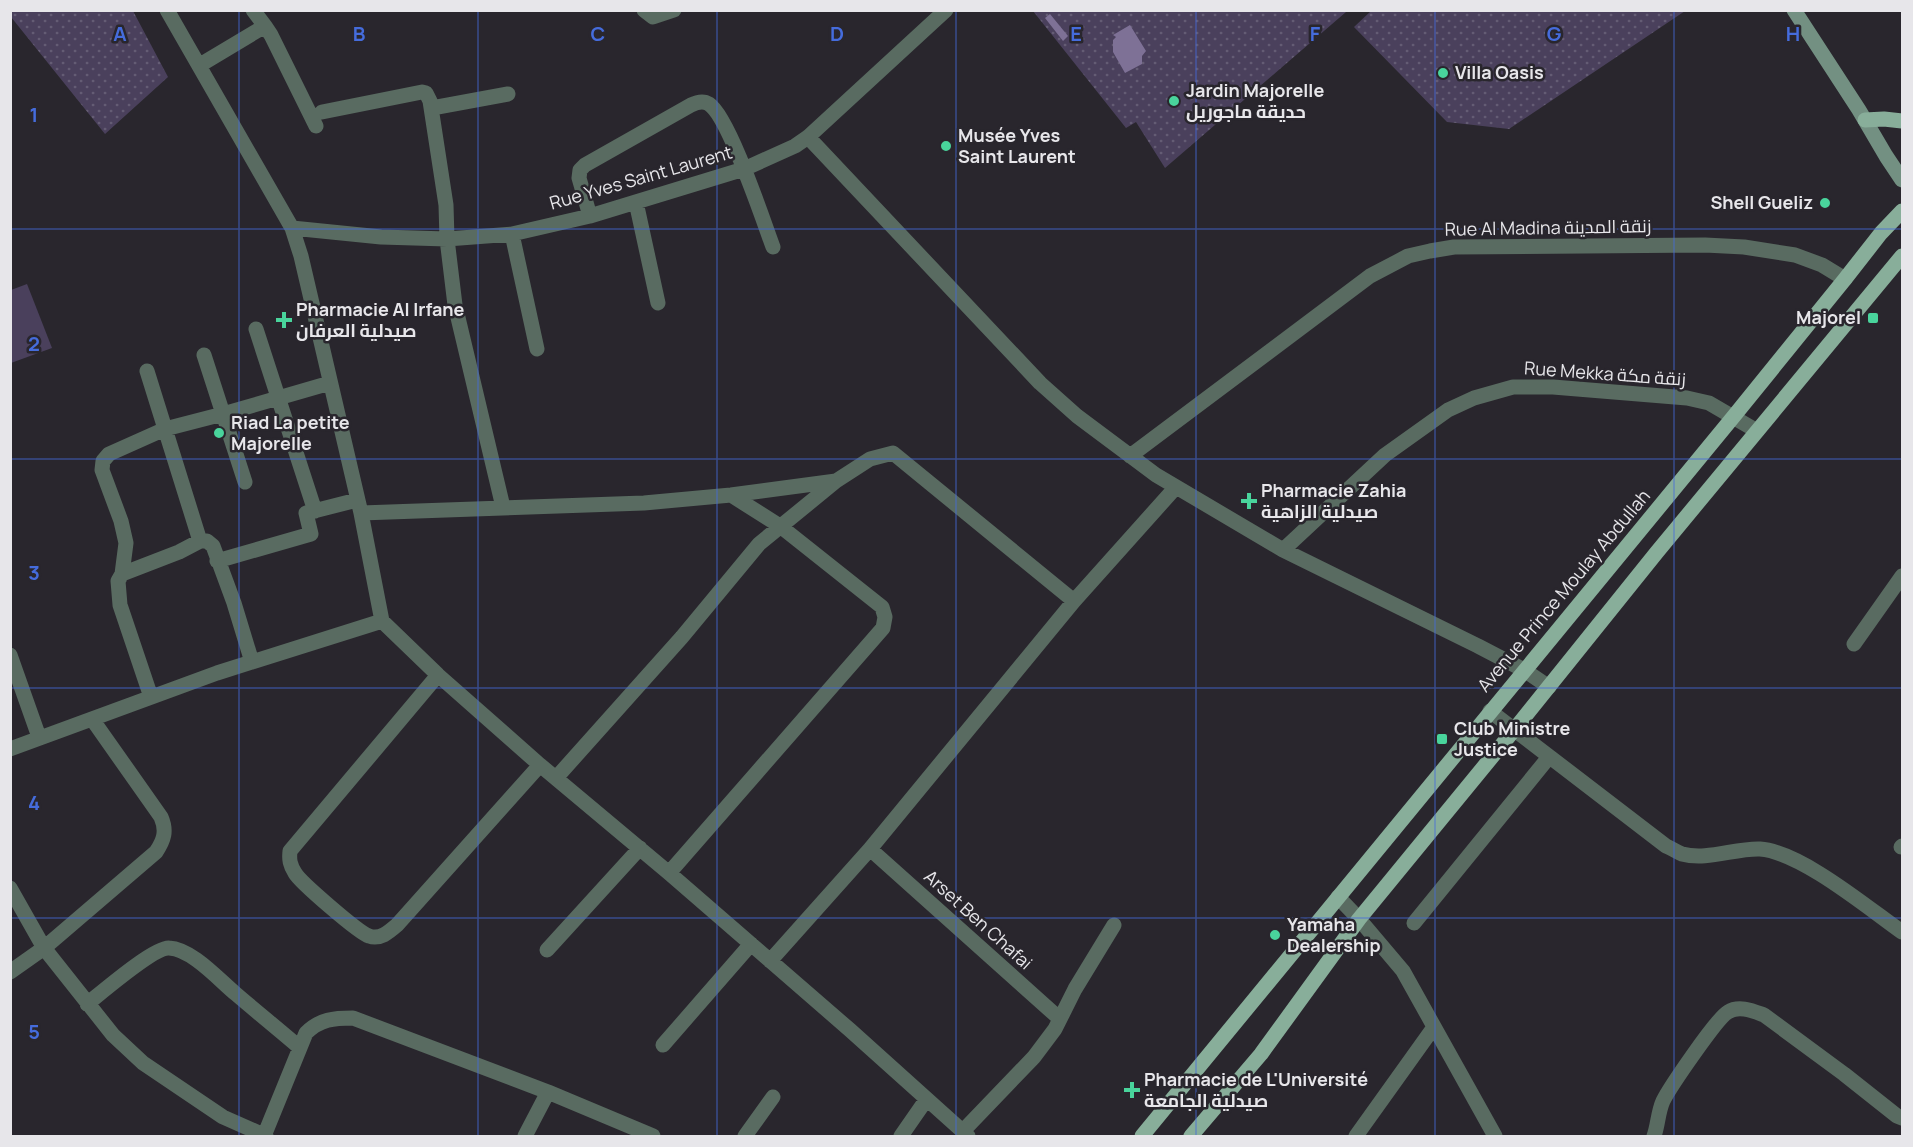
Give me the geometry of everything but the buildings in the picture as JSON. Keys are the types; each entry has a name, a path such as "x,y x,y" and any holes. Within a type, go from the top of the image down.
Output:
{"main road":[{"path":"1794,10 1902,180"},
{"path":"1865,120 1884,119 1902,122"},
{"name":"Avenue Prince Moulay Abdullah","path":"1142,1137 1734,416 1881,232 1902,211"},
{"path":"1191,1137 1261,1054 1359,920 1902,256"},
{"path":"1689,470 1711,487"}],"street":[{"path":"167,10 292,228 301,256 359,507 382,621 438,675 540,765 751,944 965,1134 1056,1029 1075,989 1114,925"},
{"path":"644,10 653,16 674,10"},
{"name":"Rue Yves Saint Laurent","path":"292,228 381,237 447,239 512,234 590,216 744,170 795,146 808,136 945,11"},
{"path":"200,65 261,16 319,119 422,92 428,97 432,108 446,205 447,239 455,305 503,507"},
{"path":"432,108 508,94"},
{"path":"590,216 579,178 580,170 585,165 701,101 708,103 718,114 744,170 773,247"},
{"path":"808,136 1040,383 1077,416 1130,456 1156,475 1283,550 1524,670 1549,687"},
{"path":"636,202 658,303"},
{"path":"512,234 537,349"},
{"name":"Rue Al Madina زنقة المدينة","path":"1130,456 1370,276 1408,256 1454,247 1541,245 1744,247 1804,258 1822,265 1845,279"},
{"path":"256,329 315,511"},
{"path":"204,355 245,482"},
{"path":"147,371 200,541"},
{"path":"151,697 120,605 117,586 122,574 126,543 121,521 102,470 103,461 110,453 165,429 330,383"},
{"name":"Rue Mekka زنقة مكة","path":"1283,550 1385,455 1448,410 1474,398 1513,387 1553,387 1687,398 1709,403 1757,431"},
{"path":"556,778 682,637 759,544 836,481 870,459 893,453 1074,601"},
{"path":"217,561 311,534 306,513 315,511 359,507 503,507 644,503 732,495 836,481"},
{"path":"770,961 870,849 1074,601 1176,487"},
{"path":"669,873 884,628 885,617 882,607 780,526 732,495"},
{"path":"122,574 206,540 211,544 234,603 252,662"},
{"path":"1854,644 1902,576"},
{"path":"10,748 252,662 382,621"},
{"path":"10,655 39,737"},
{"path":"438,675 290,851 288,862 296,875 358,930 370,937 385,936 540,765"},
{"path":"1490,711 1666,846 1683,854 1700,855 1760,849 1784,854 1805,865 1902,932"},
{"path":"10,972 44,948 156,852 164,841 165,826 161,817 92,718"},
{"path":"1414,923 1549,757"},
{"path":"547,950 640,848"},
{"name":"Arset Ben Chafai","path":"870,849 1060,1019"},
{"path":"10,888 44,948 113,1035 143,1063 223,1117 265,1136 306,1033 314,1024 327,1020 352,1018 548,1092 653,1137"},
{"path":"1338,897 1403,971 1495,1137"},
{"path":"663,1045 751,944"},
{"path":"87,1004 154,952 169,947 203,964 234,993 300,1047"},
{"path":"1654,1137 1662,1103 1671,1087 1719,1021 1729,1011 1739,1009 1764,1015 1902,1118"},
{"path":"1356,1137 1434,1026"},
{"path":"525,1137 548,1092"},
{"path":"745,1137 773,1097"},
{"path":"901,1137 926,1100"}],"shaded area":[{"path":"10,11 133,11 168,77 105,134 11,17"},
{"name":"Jardin Majorelle حديقة ماجوريل","path":"1033,11 1365,11 1346,12 1165,168 1136,122 1126,128"},
{"path":"1371,11 1685,11 1509,129 1447,122 1354,27"},
{"path":"1050,14 1068,36 1063,41 1045,18"},
{"path":"1130,25 1146,51 1142,56 1142,64 1125,73 1113,52 1113,40 1116,37 1113,35"},
{"path":"27,284 52,348 11,363 11,290"}],"place":[{"name":"Villa Oasis","path":"1443,73"},
{"name":"Jardin Majorelle حديقة ماجوريل","path":"1174,101"},
{"name":"Musée Yves Saint Laurent","path":"946,146"},
{"name":"Shell Gueliz","path":"1825,203"},
{"name":"Majorel","path":"1873,318"},
{"name":"Pharmacie Al Irfane صيدلية العرفان","path":"284,320"},
{"name":"Riad La petite Majorelle","path":"219,433"},
{"name":"Pharmacie Zahia صيدلية الزاهية","path":"1249,501"},
{"name":"Club Ministre Justice","path":"1442,739"},
{"name":"Yamaha Dealership","path":"1275,935"},
{"name":"Pharmacie de L'Université صيدلية الجامعة","path":"1132,1090"}]}
